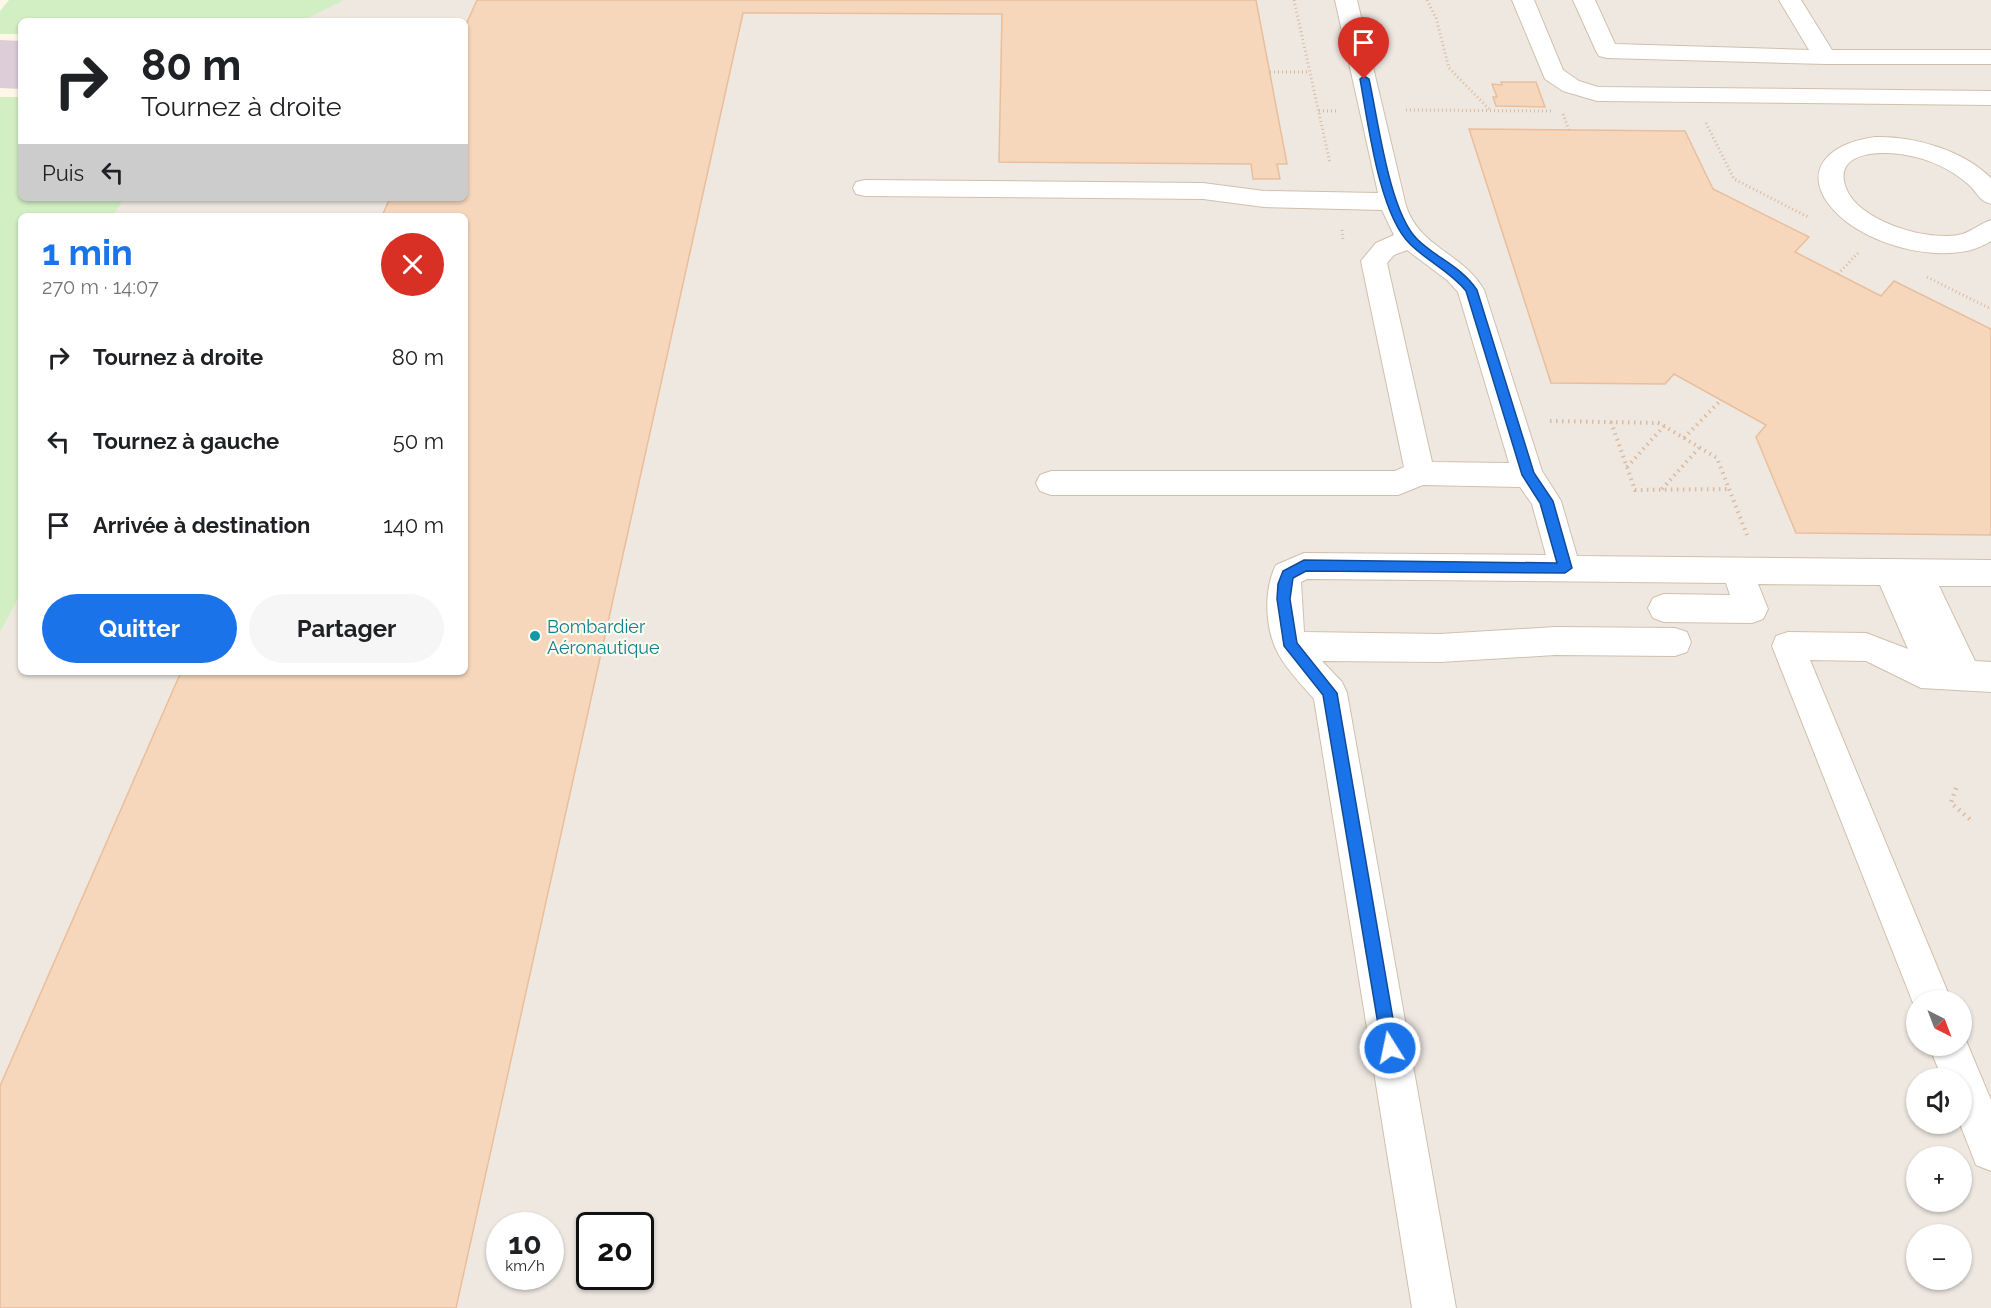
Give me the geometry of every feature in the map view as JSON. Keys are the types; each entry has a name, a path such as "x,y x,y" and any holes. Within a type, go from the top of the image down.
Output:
{"lane":[{"path":"1346,0 1392,202 1399,221 1410,238 1457,273 1471,290 1528,475 1546,501 1565,568"},
{"path":"1523,0 1553,74 1571,86 1597,94 1991,98"},
{"path":"1584,0 1607,51 1825,57 1991,57"},
{"path":"1790,0 1825,57"},
{"path":"1990,194 1974,177 1952,163 1927,152 1901,146 1876,144 1854,148 1839,157 1831,169 1831,184 1840,201 1857,217 1909,241 1938,245 1964,244 1983,237 1991,229"},
{"path":"865,188 1203,191 1264,199 1392,202"},
{"path":"1410,238 1385,249 1374,261 1420,473"},
{"path":"1051,483 1398,483 1420,473 1528,475"},
{"path":"1434,1308 1330,693 1291,646 1284,599 1287,574 1304,566 1991,573"},
{"path":"1664,608 1752,609 1736,570"},
{"path":"1903,572 1964,676"},
{"path":"1291,646 1440,648 1556,641 1675,642"},
{"path":"1927,990 1788,646 1866,647 1882,652 1909,669 1921,673 1964,676"},
{"path":"1953,1056 1991,1150"}],"path":[{"path":"1294,0 1330,163"},
{"path":"1427,0 1436,18 1449,68 1490,111"},
{"path":"1270,72 1310,72"},
{"path":"1404,110 1554,111"},
{"path":"1562,111 1569,130"},
{"path":"1838,274 1865,245"},
{"path":"1684,438 1721,400"},
{"path":"1540,421 1659,423 1717,458 1748,537"},
{"path":"1611,422 1635,490 1728,489"},
{"path":"1627,467 1664,426"},
{"path":"1662,490 1699,448"},
{"path":"1956,788 1951,803 1973,822"}],"shaded area":[{"path":"232,0 1991,0 1991,1308 0,1308 0,363 18,336 18,675 468,675 468,213 97,213 105,201 468,201 468,18 221,18"}],"green space":[{"path":"9,0 344,0 308,18 18,18 18,34 0,34 0,11"},
{"path":"0,97 18,97 18,201 122,201 115,213 18,213 18,599 0,632"}],"building":[{"name":"Bombardier Aéronautique","path":"477,0 1256,0 1287,164 1277,164 1280,179 1253,179 1251,164 999,162 1002,14 743,13 456,1308 0,1308 0,1086 180,675 468,675 468,213 383,213 389,201 468,201 468,20"},
{"path":"1501,82 1536,82 1545,107 1496,106 1493,97 1497,97 1492,84 1502,85"},
{"path":"1469,129 1685,131 1713,189 1809,237 1795,252 1881,296 1894,281 1991,329 1991,535 1796,533 1756,437 1766,425 1674,374 1665,384 1551,383"}],"taxiway":[{"path":"0,64 18,65"}],"place":[{"name":"Bombardier Aéronautique","path":"535,636"}],"route":[{"path":"1364,79 1385,179 1399,221 1413,241 1466,280 1471,290 1528,475 1546,501 1565,568 1304,566 1287,574 1284,599 1291,646 1330,693 1390,1048"}]}
